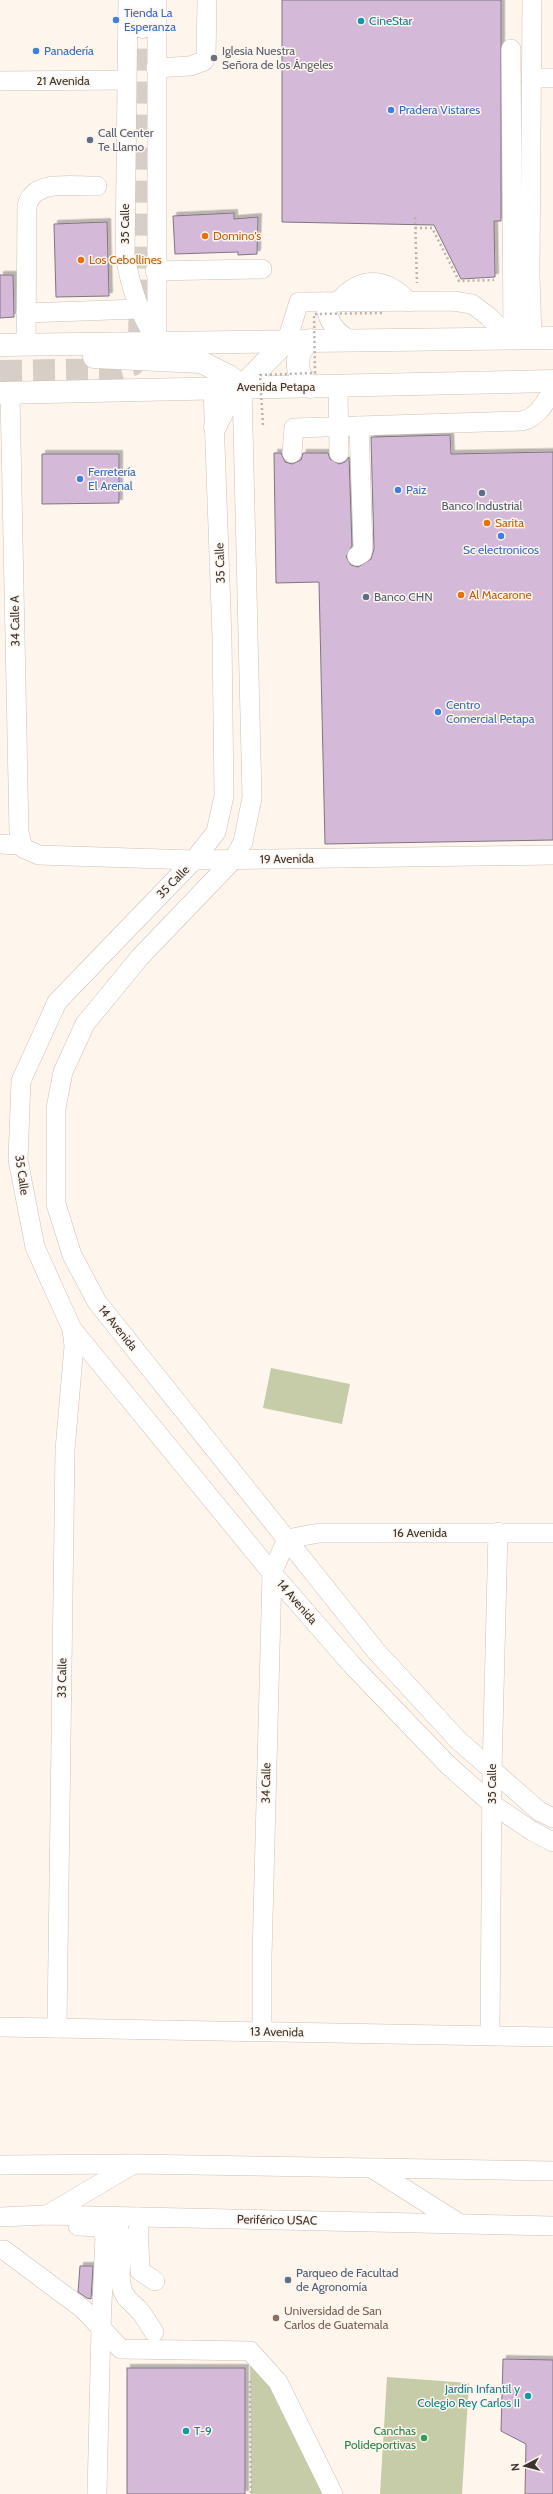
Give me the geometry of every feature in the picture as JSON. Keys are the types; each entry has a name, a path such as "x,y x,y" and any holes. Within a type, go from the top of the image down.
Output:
{"main road":[{"path":"143,27 144,0"},
{"path":"0,345 156,341 527,339"},
{"path":"215,427 221,411 242,386 287,340"},
{"path":"310,387 302,380 297,362 304,345 311,340"},
{"path":"0,358 114,357 200,362 229,376 242,386"},
{"name":"Avenida Petapa","path":"5,393 242,386 310,387 553,381"}],"street":[{"name":"35 Calle","path":"128,0 125,254 128,277 139,309 143,320 156,341"},
{"path":"156,341 155,271 157,0"},
{"path":"156,68 190,66 204,61 206,57 207,0"},
{"path":"527,339 530,274 532,0"},
{"path":"511,49 527,339"},
{"path":"531,78 553,78"},
{"name":"21 Avenida","path":"0,81 126,80"},
{"path":"26,344 27,206 29,196 34,191 44,187 97,186"},
{"path":"155,271 262,269"},
{"path":"287,340 299,302 453,301 472,304 488,316 527,339"},
{"path":"331,302 327,314 334,328 351,340"},
{"path":"26,313 139,309"},
{"path":"233,860 243,842 252,798 242,386"},
{"path":"338,386 339,452"},
{"name":"35 Calle","path":"72,1329 35,1247 18,1160 21,1081 57,1002 194,860 216,832 224,796 222,638 213,388"},
{"path":"292,453 292,428 522,421 531,419 539,412 553,390"},
{"name":"34 Calle A","path":"5,393 18,824 22,846"},
{"path":"357,556 362,554 363,547 359,426"},
{"name":"19 Avenida","path":"0,844 22,846 39,855 194,860 553,854"},
{"name":"14 Avenida","path":"233,860 140,957 85,1024 63,1072 56,1108 56,1204 72,1255 97,1302 376,1651 458,1740 492,1772 539,1811 553,1818"},
{"name":"14 Avenida","path":"72,1329 272,1573 352,1665 443,1760 492,1804 532,1831 553,1842"},
{"name":"33 Calle","path":"57,2028 65,1450 74,1346 72,1329"},
{"name":"35 Calle","path":"490,2035 492,1772 498,1532"},
{"name":"16 Avenida","path":"287,1539 318,1533 553,1533"},
{"name":"34 Calle","path":"262,2031 262,1956 272,1573 287,1539"},
{"name":"13 Avenida","path":"0,2027 553,2037"},
{"path":"46,2215 133,2164"},
{"path":"0,2165 133,2164 553,2171"},
{"path":"373,2169 458,2223"},
{"name":"Periférico USAC","path":"0,2217 46,2215 553,2226"},
{"path":"107,2217 114,2222 122,2235 121,2284 126,2298 139,2309 154,2332"},
{"path":"138,2217 140,2271 155,2281"},
{"path":"0,2229 99,2227 105,2236 100,2327 97,2494"},
{"path":"0,2250 4,2250 35,2272 83,2309 121,2349 250,2351 278,2382 333,2494"}],"path":[{"path":"413,302 415,217"},
{"path":"415,228 432,228 459,281 501,280"},
{"path":"263,425 260,375 315,373 314,314 382,313"},
{"path":"250,2351 251,2494"}],"green space":[{"path":"271,1368 350,1384 342,1424 263,1408"},
{"path":"250,2351 333,2494 251,2494"},
{"name":"Canchas Polideportivas","path":"387,2377 469,2383 462,2494 380,2494"}],"building":[{"name":"Pradera Vistares","path":"282,0 501,0 501,221 494,221 495,277 461,279 434,225 282,222"},
{"name":"Domino's","path":"234,213 234,219 258,217 257,254 238,255 238,252 175,254 173,216"},
{"name":"Los Cebollines","path":"107,222 109,296 56,297 54,224"},
{"path":"0,275 13,275 14,317 0,318"},
{"name":"Centro Comercial Petapa","path":"450,435 451,454 553,452 553,840 325,844 319,582 276,583 274,453 281,453 285,462 292,464 301,460 303,453 328,453 330,459 339,464 345,462 349,457 352,546 346,557 351,565 358,567 371,559 374,549 371,437"},
{"name":"Ferretería El Arenal","path":"42,454 119,454 119,503 42,504"},
{"path":"80,2266 93,2266 91,2299 78,2292"},
{"name":"Jardín Infantil y Colegio Rey Carlos II","path":"503,2359 553,2360 553,2494 525,2494 526,2444 501,2431"},
{"name":"T-9","path":"127,2368 245,2368 245,2494 127,2494"}],"tunnel":[{"path":"0,371 119,369 133,365 139,349 143,27"}],"place":[{"name":"Tienda La Esperanza","path":"116,20"},
{"name":"CineStar","path":"361,21"},
{"name":"Panadería","path":"36,51"},
{"name":"Iglesia Nuestra Señora de los Ángeles","path":"214,58"},
{"name":"Pradera Vistares","path":"391,110"},
{"name":"Call Center Te Llamo","path":"90,140"},
{"name":"Domino's","path":"205,236"},
{"name":"Los Cebollines","path":"81,260"},
{"name":"Ferretería El Arenal","path":"80,479"},
{"name":"Paiz","path":"398,490"},
{"name":"Banco Industrial","path":"482,493"},
{"name":"Sarita","path":"487,523"},
{"name":"Sc electronicos","path":"501,536"},
{"name":"Al Macarone","path":"461,595"},
{"name":"Banco CHN","path":"366,597"},
{"name":"Centro Comercial Petapa","path":"438,712"},
{"name":"Parqueo de Facultad de Agronomía","path":"288,2280"},
{"name":"Universidad de San Carlos de Guatemala","path":"276,2318"},
{"name":"Jardín Infantil y Colegio Rey Carlos II","path":"528,2396"},
{"name":"T-9","path":"186,2431"},
{"name":"Canchas Polideportivas","path":"424,2438"}]}
